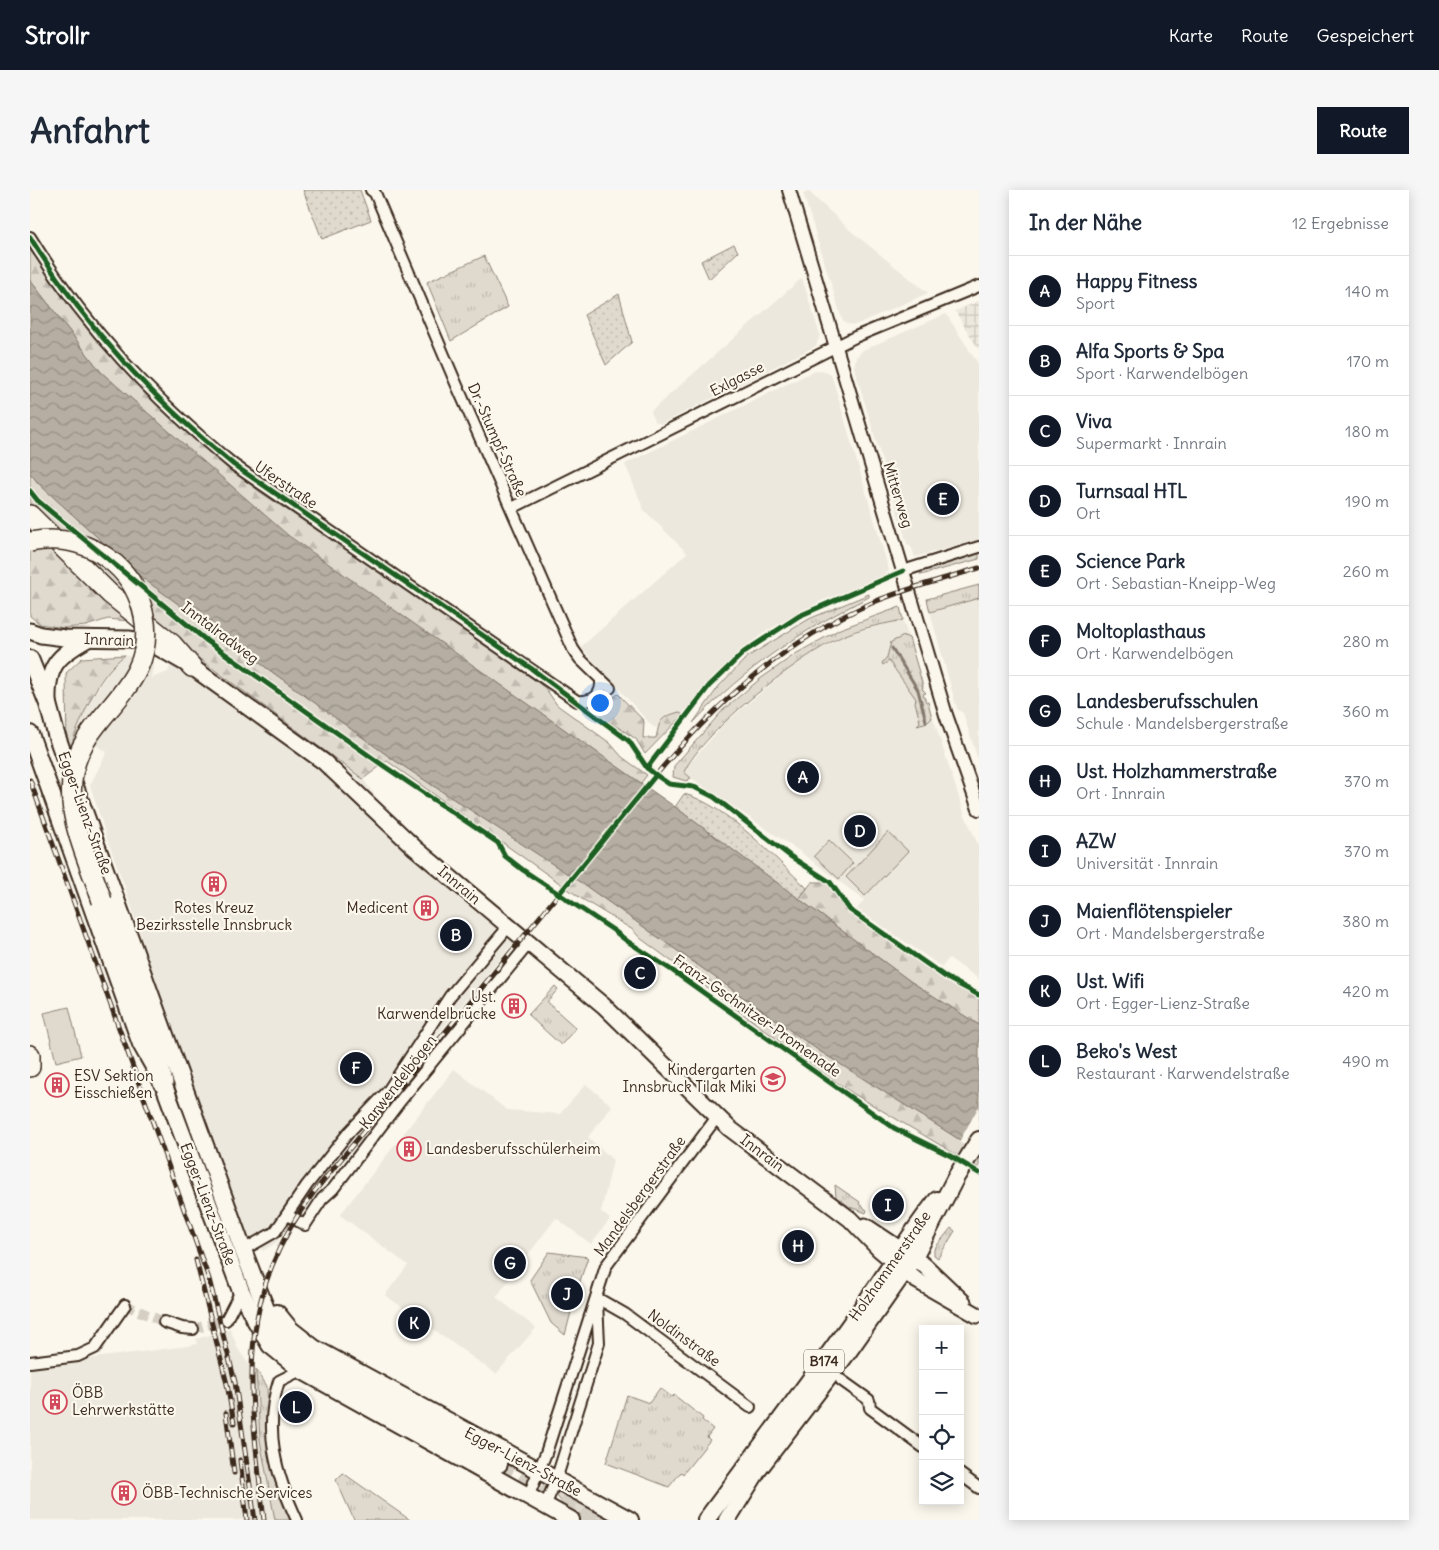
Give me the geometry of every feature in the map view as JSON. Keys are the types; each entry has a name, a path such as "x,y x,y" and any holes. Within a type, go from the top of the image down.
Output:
{"highway":[{"path":"30,515 110,594 172,644 192,667"},
{"path":"30,542 66,540 101,553 128,578 143,611 146,635 142,661 131,684 99,722 82,746 73,772 72,796 74,819 152,1040 163,1083"},
{"path":"30,1055 30,1067"}],"main road":[{"name":"Innrain","path":"30,631 41,635 140,641 163,650 192,667 324,762 415,848 530,942 604,1006 717,1117 903,1260 944,1298 978,1315"},
{"path":"48,704 49,675 55,664 62,654 89,639"},
{"name":"Egger-Lienz-Straße","path":"30,659 48,704 56,734 243,1250 269,1317 289,1344 318,1364 499,1464"},
{"name":"Egger-Lienz-Straße","path":"30,734 141,1044 163,1083 241,1291 260,1330 270,1345 301,1370 571,1520"},
{"name":"Holzhammerstraße","path":"727,1520 758,1470 843,1359 979,1140"},
{"name":"Egger-Lienz-Straße","path":"243,1250 258,1269 270,1302 279,1317 305,1342 630,1520"},
{"name":"Holzhammerstraße","path":"706,1520 903,1260"}],"street":[{"name":"Mitterweg","path":"789,190 946,715 979,809"},
{"name":"Dr.-Stumpf-Straße","path":"374,191 454,381 573,649 606,684"},
{"name":"Uferstraße","path":"30,237 82,314 122,362 206,442 234,465 577,701 594,698 606,684"},
{"name":"Exlgasse","path":"512,508 873,329 979,286"},
{"path":"903,571 979,547"},
{"name":"Karwendelbögen","path":"243,1250 275,1232 307,1185 345,1138 388,1091 450,996 509,926"},
{"name":"Karwendelbögen","path":"287,1215 305,1225 322,1199 333,1189 401,1100 530,942"},
{"path":"388,1091 401,1100"},
{"name":"Mandelsbergerstraße","path":"528,1497 540,1471 597,1298 602,1274 612,1256 717,1117"},
{"path":"226,1320 241,1291"},
{"name":"Mandelsbergerstraße","path":"545,1506 556,1480 599,1343 597,1298"},
{"name":"Noldinstraße","path":"597,1298 625,1314 750,1407"},
{"path":"30,1362 78,1356 95,1348 125,1305"},
{"path":"164,1322 182,1328 193,1329"},
{"path":"297,1520 280,1480 274,1456 271,1411 279,1381 301,1370"},
{"path":"841,1380 869,1400 870,1408 919,1444"},
{"path":"964,1477 979,1488"}],"shaded area":[{"path":"808,191 852,232 928,293 855,325 847,324 842,319 803,193"},
{"path":"802,278 820,335 816,346 661,424 654,421 651,411"},
{"path":"979,301 979,350 955,311"},
{"path":"946,314 979,365 979,540 915,557 912,548 907,544 854,367 856,357 863,350"},
{"path":"814,371 828,372 832,377 889,570 885,577 821,601 766,631 744,648 707,684 670,729 653,727 581,647 687,553 644,510 625,464"},
{"path":"979,598 979,763 963,713 957,709 930,612"},
{"path":"903,620 926,693 923,694 926,702 928,702 964,813 979,847 979,979 949,958 942,967 857,909 864,900 799,851 682,772 725,723 801,659 848,634"},
{"path":"178,643 363,779 386,811 526,928 313,1185 277,1242 263,1251 249,1236 185,1075 127,893 90,785 107,752 76,733 85,708 114,664 125,655 154,662 151,678 168,672"},
{"path":"454,1069 507,1110 560,1114 586,1084 612,1106 588,1137 613,1160 601,1212 610,1219 591,1244 556,1218 496,1297 536,1328 496,1374 385,1295 408,1265 340,1215"},
{"path":"230,1329 238,1349 256,1375 260,1440 275,1520 30,1520 30,1366 188,1346 197,1344 196,1339"}],"green space":[{"path":"303,190 360,190 371,220 322,239"},
{"path":"30,243 80,315 106,347 133,378 192,436 260,492 496,649 546,689 557,705 610,743 622,757 647,775 641,783 289,537 101,372 30,280"},
{"path":"734,244 738,252 709,279 701,261"},
{"path":"484,256 508,307 451,341 427,282"},
{"path":"619,294 632,342 606,365 584,315"},
{"path":"30,473 39,484 141,577 391,758 583,884 818,1050 979,1152 979,1168 854,1094 823,1073 640,938 633,930 582,899 387,761 363,779 178,643 109,583 30,505"},
{"path":"30,526 75,573 130,619 129,621 108,619 86,626 64,628 40,624 30,616"},
{"path":"979,553 979,559 921,575 920,570"},
{"path":"979,585 979,598 930,612 927,599"},
{"path":"869,594 869,597 797,637 754,667 733,684 693,723 719,686 747,657 809,619"},
{"path":"900,607 903,620 848,634 829,643 782,674 711,736 684,772 691,778 686,781 673,777 674,766 723,710 760,679 797,653 840,629"},
{"path":"904,636 909,638 923,686 922,689 926,693 923,694 926,702 928,702 932,718 928,722 917,725 920,722 916,699 889,661 883,665 882,663 887,657 891,642"},
{"path":"125,655 114,665 97,688 83,715 67,756 66,673 82,658"},
{"path":"618,694 644,721 643,738 656,738 660,723 664,718 679,712 683,715 645,754 636,739 593,711"},
{"path":"684,794 700,800 733,820 765,848 807,888 799,899 675,807"},
{"path":"888,832 908,851 865,896 846,877"},
{"path":"829,840 853,863 839,879 814,856"},
{"path":"812,882 830,882 850,910 947,978 979,995 979,1025 910,981 799,899"},
{"path":"555,986 558,989 547,1002 576,1028 561,1045 528,1015"},
{"path":"69,1007 81,1056 56,1062 44,1013"},
{"path":"835,1185 860,1202 859,1204 867,1210 866,1213 850,1207 836,1197"},
{"path":"951,1228 955,1231 938,1258 934,1255 934,1249"},
{"path":"549,1252 588,1257 565,1335 551,1323 530,1280"},
{"path":"256,1369 267,1386 269,1446 293,1520 275,1520 260,1440"},
{"path":"660,1388 672,1397 674,1395 703,1418 702,1420 713,1429 707,1437 710,1440 683,1474 681,1472 669,1487 606,1463 627,1395 649,1403"},
{"path":"343,1473 410,1520 354,1520 336,1480"},
{"path":"559,1489 622,1520 594,1520 584,1516 572,1510 559,1498 556,1494"}],"water":[{"path":"30,280 101,372 289,536 675,807 910,981 979,1025 979,1152 818,1050 583,884 391,758 141,577 39,484 30,473"}],"pier":[{"path":"645,783 651,787 574,881 568,877"},
{"path":"979,1106 979,1155 959,1142"}],"waterway":[{"path":"892,648 918,690 926,721"}],"tunnel":[{"path":"125,1305 164,1322"},
{"path":"193,1329 226,1320"},
{"path":"499,1464 597,1520"}],"railway":[{"path":"264,1520 254,1431 252,1389 253,1350 258,1311 270,1272 288,1232 314,1192 661,769 707,718 758,673 813,633 874,602 900,592 979,568"},
{"path":"30,780 209,1279 235,1382 255,1520"},
{"path":"196,1260 227,1384 234,1423"},
{"path":"226,1413 234,1473"},
{"path":"240,1460 247,1520"}],"cycle path":[{"path":"30,237 74,301 122,360 175,413 234,465 532,669 629,741 647,768 656,775 669,784 694,787 714,797 790,856 830,882 850,910 947,978 979,995"},
{"name":"Inntalradweg","path":"30,491 38,501 207,641 381,764 498,843 505,856 523,870 673,971 894,1128 951,1156 979,1173"},
{"path":"647,768 709,686 744,652 799,616 903,571"},
{"path":"559,894 656,775"}],"place":[{"name":"Science Park","path":"943,499"},
{"name":"Happy Fitness","path":"803,777"},
{"name":"Turnsaal HTL","path":"860,831"},
{"name":"Rotes Kreuz Bezirksstelle Innsbruck","path":"214,884"},
{"name":"Medicent","path":"426,908"},
{"name":"Alfa Sports & Spa","path":"456,935"},
{"name":"Viva","path":"640,973"},
{"name":"Ust. Karwendelbrücke","path":"514,1006"},
{"name":"Moltoplasthaus","path":"356,1068"},
{"name":"Kindergarten Innsbruck Tilak Miki","path":"773,1079"},
{"name":"ESV Sektion Eisschießen","path":"57,1085"},
{"name":"Landesberufsschülerheim","path":"409,1149"},
{"name":"AZW","path":"888,1205"},
{"name":"Ust. Holzhammerstraße","path":"798,1246"},
{"name":"Landesberufsschulen","path":"510,1263"},
{"name":"Maienflötenspieler","path":"567,1294"},
{"name":"Ust. Wifi","path":"414,1323"},
{"name":"ÖBB Lehrwerkstätte","path":"55,1402"},
{"name":"Beko's West","path":"296,1407"},
{"name":"ÖBB-Technische Services","path":"124,1493"}]}
